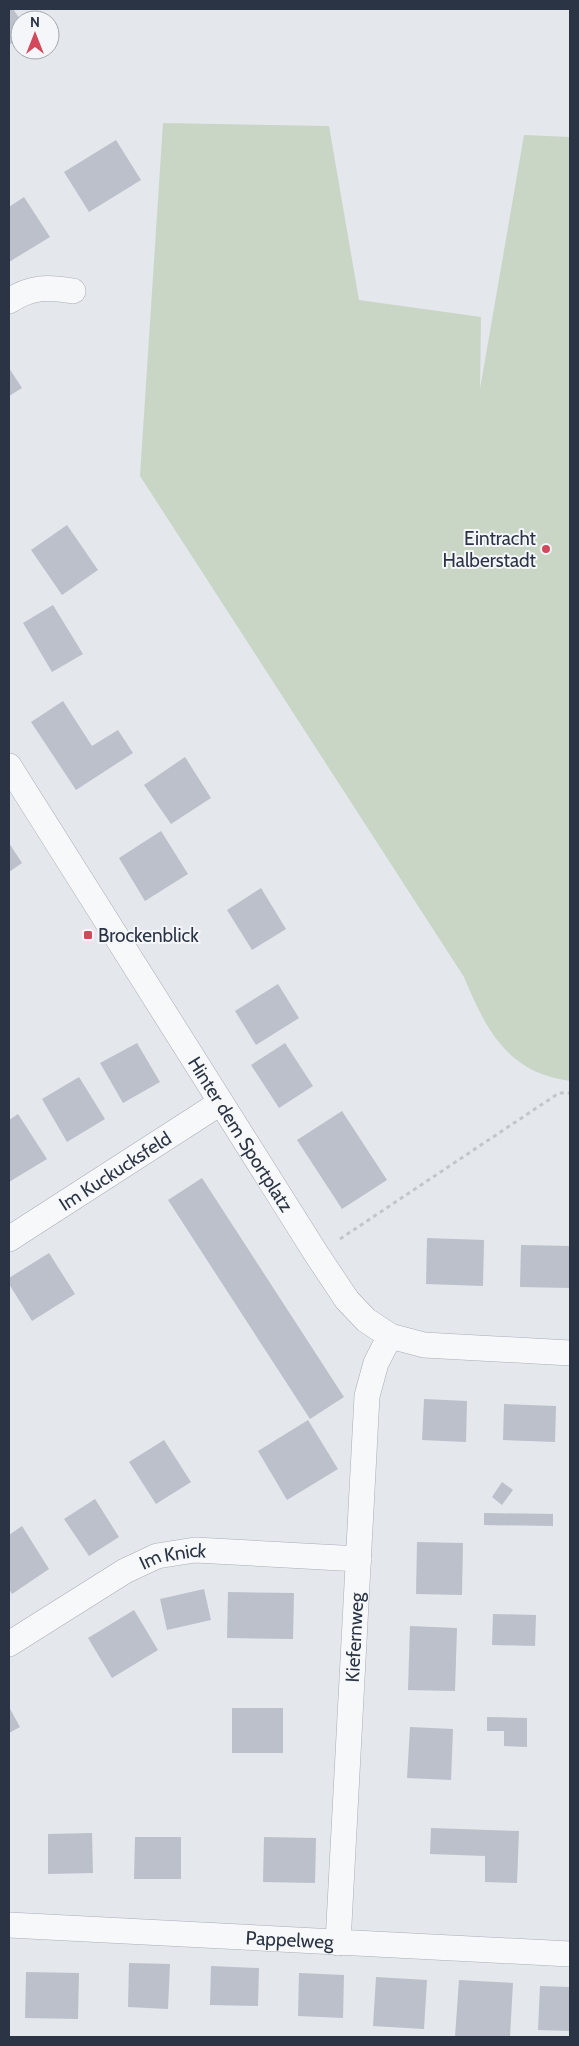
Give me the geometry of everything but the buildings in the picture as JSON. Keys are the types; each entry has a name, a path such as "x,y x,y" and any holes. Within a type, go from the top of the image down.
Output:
{"street":[{"path":"9,301 17,295 47,287 73,291"},
{"name":"Hinter dem Sportplatz","path":"9,766 317,1255 347,1300 366,1320 390,1336 424,1344 570,1353"},
{"name":"Im Kuckucksfeld","path":"9,1239 220,1103"},
{"name":"Kiefernweg","path":"338,1943 367,1396 376,1363 390,1336"},
{"name":"Im Knick","path":"9,1644 125,1571 157,1556 195,1550 359,1559"},
{"name":"Pappelweg","path":"9,1924 570,1954"}],"path":[{"path":"317,1255 559,1093 570,1093"}],"green space":[{"path":"163,123 329,126 359,300 481,317 480,389 524,135 570,137 570,1081 530,1069 515,1059 491,1031 464,977 140,476"}],"place":[{"name":"Eintracht Halberstadt","path":"546,549"},
{"name":"Brockenblick","path":"88,935"}]}
